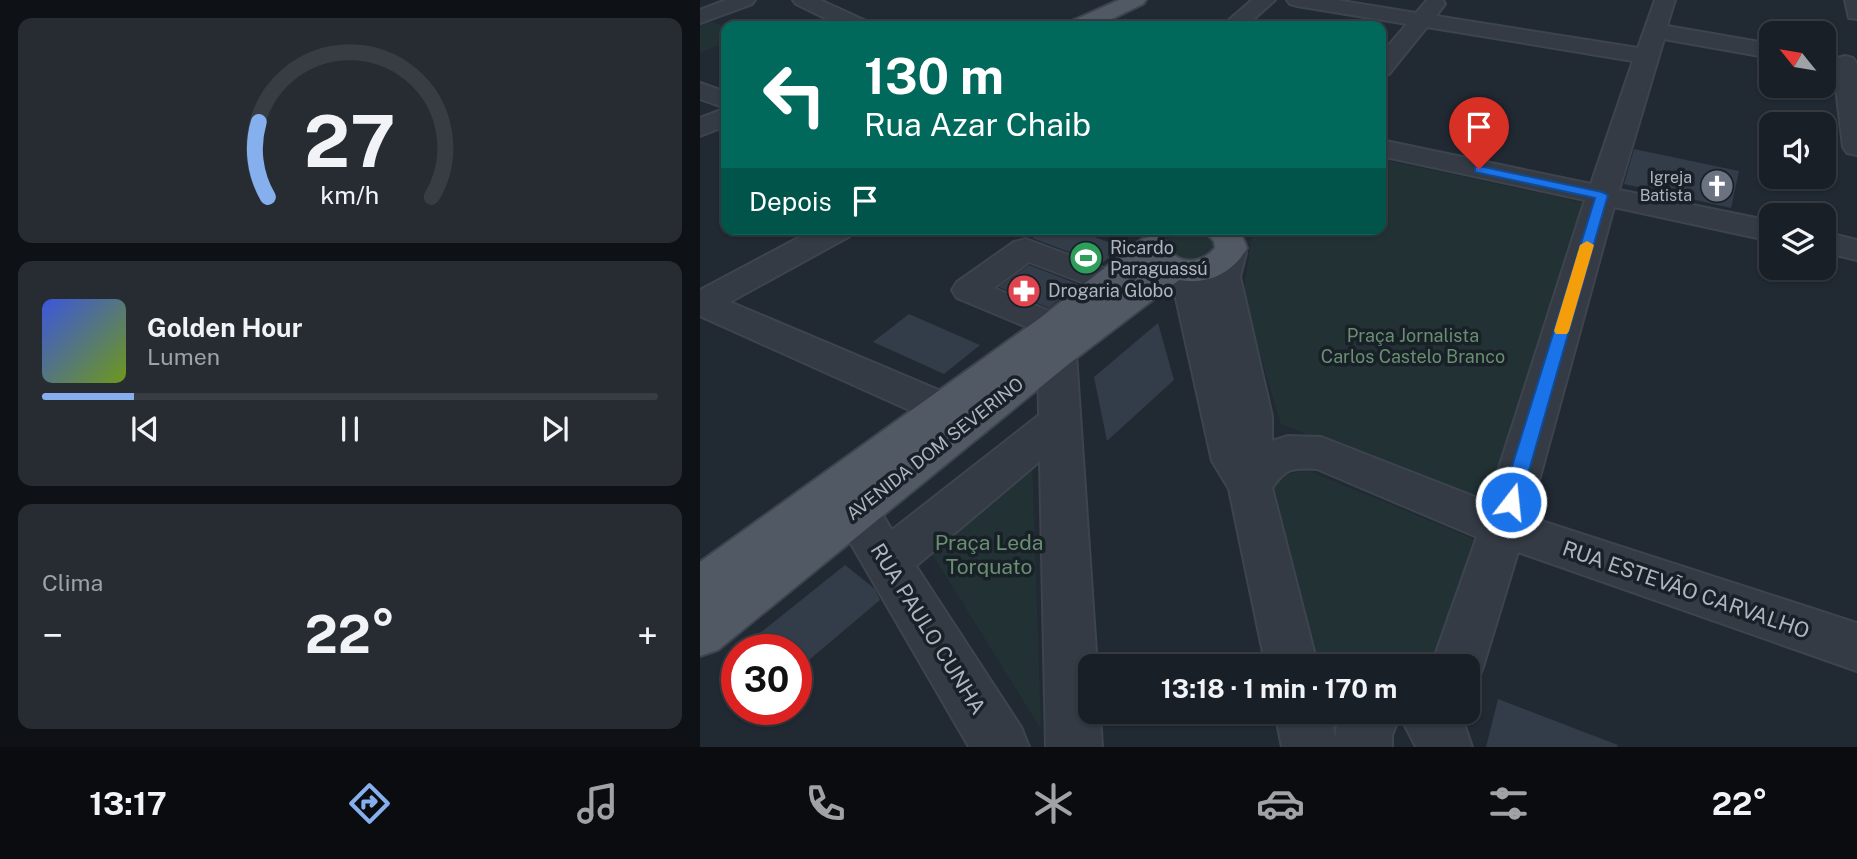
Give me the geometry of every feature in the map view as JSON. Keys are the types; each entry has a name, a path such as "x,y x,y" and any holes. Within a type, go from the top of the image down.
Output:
{"main road":[{"path":"1091,21 1126,5"},
{"path":"1100,21 1126,5"},
{"path":"1166,247 1213,266 1222,236"},
{"name":"AVENIDA DOM SEVERINO","path":"1055,340 1103,287 1166,247"},
{"name":"AVENIDA DOM SEVERINO","path":"700,590 957,414 1055,340 1166,247"},
{"name":"AVENIDA DOM SEVERINO","path":"700,633 855,512 957,414"}],"street":[{"path":"700,17 745,0"},
{"path":"803,0 847,21"},
{"path":"1239,21 1265,0"},
{"path":"1297,0 1421,21 1655,29 1759,49"},
{"path":"1386,63 1438,0"},
{"path":"1855,0 1857,13"},
{"path":"1461,654 1503,528 1602,195 1655,29"},
{"path":"1842,63 1857,147"},
{"path":"700,91 721,98"},
{"path":"700,128 721,118"},
{"path":"1386,149 1759,228"},
{"path":"700,304 828,235"},
{"path":"1222,236 1223,277 1252,416 1250,486 1289,654"},
{"path":"1836,245 1857,250"},
{"path":"1166,247 1233,461 1250,486"},
{"path":"1074,747 1055,340 969,290 1026,249 1103,287"},
{"path":"700,304 957,414"},
{"path":"1252,416 1286,440 1321,453"},
{"path":"887,562 1060,421"},
{"name":"RUA ESTEVÃO CARVALHO","path":"1250,486 1267,462 1288,452 1321,453 1503,528 1857,648"},
{"name":"RUA PAULO CUNHA","path":"855,512 1001,747"},
{"path":"1364,747 1364,729 1367,724"}],"green space":[{"path":"707,21 721,24 721,44 700,53 700,24"},
{"name":"Praça Jornalista Carlos Castelo Branco","path":"1386,160 1585,203 1490,510 1281,424 1243,296 1252,235 1386,235"},
{"path":"1211,235 1221,244 1209,261 1171,260 1164,243 1171,237"},
{"name":"Praça Leda Torquato","path":"1032,460 1041,729 926,544"},
{"path":"1309,471 1484,543 1451,654 1314,654 1268,499 1278,481 1295,473"}],"building":[{"path":"1634,149 1739,171 1731,208 1624,184"},
{"name":"Ricardo Paraguassú","path":"1036,235 1089,235 1122,247 1101,264 1032,238"},
{"path":"1029,265 1078,284 1049,308 999,287"},
{"path":"909,314 980,345 944,374 873,342"},
{"path":"1158,323 1174,380 1107,441 1094,377"},
{"path":"845,565 875,589 880,600 812,657 812,634 759,634"},
{"path":"1498,699 1618,745 1486,747"}],"slow traffic":[{"path":"1561,331 1587,245"}],"place":[{"name":"Igreja Batista","path":"1717,186"},
{"name":"Ricardo Paraguassú","path":"1086,258"},
{"name":"Drogaria Globo","path":"1024,291"}],"route":[{"path":"1479,169 1602,195 1511,502"}]}
